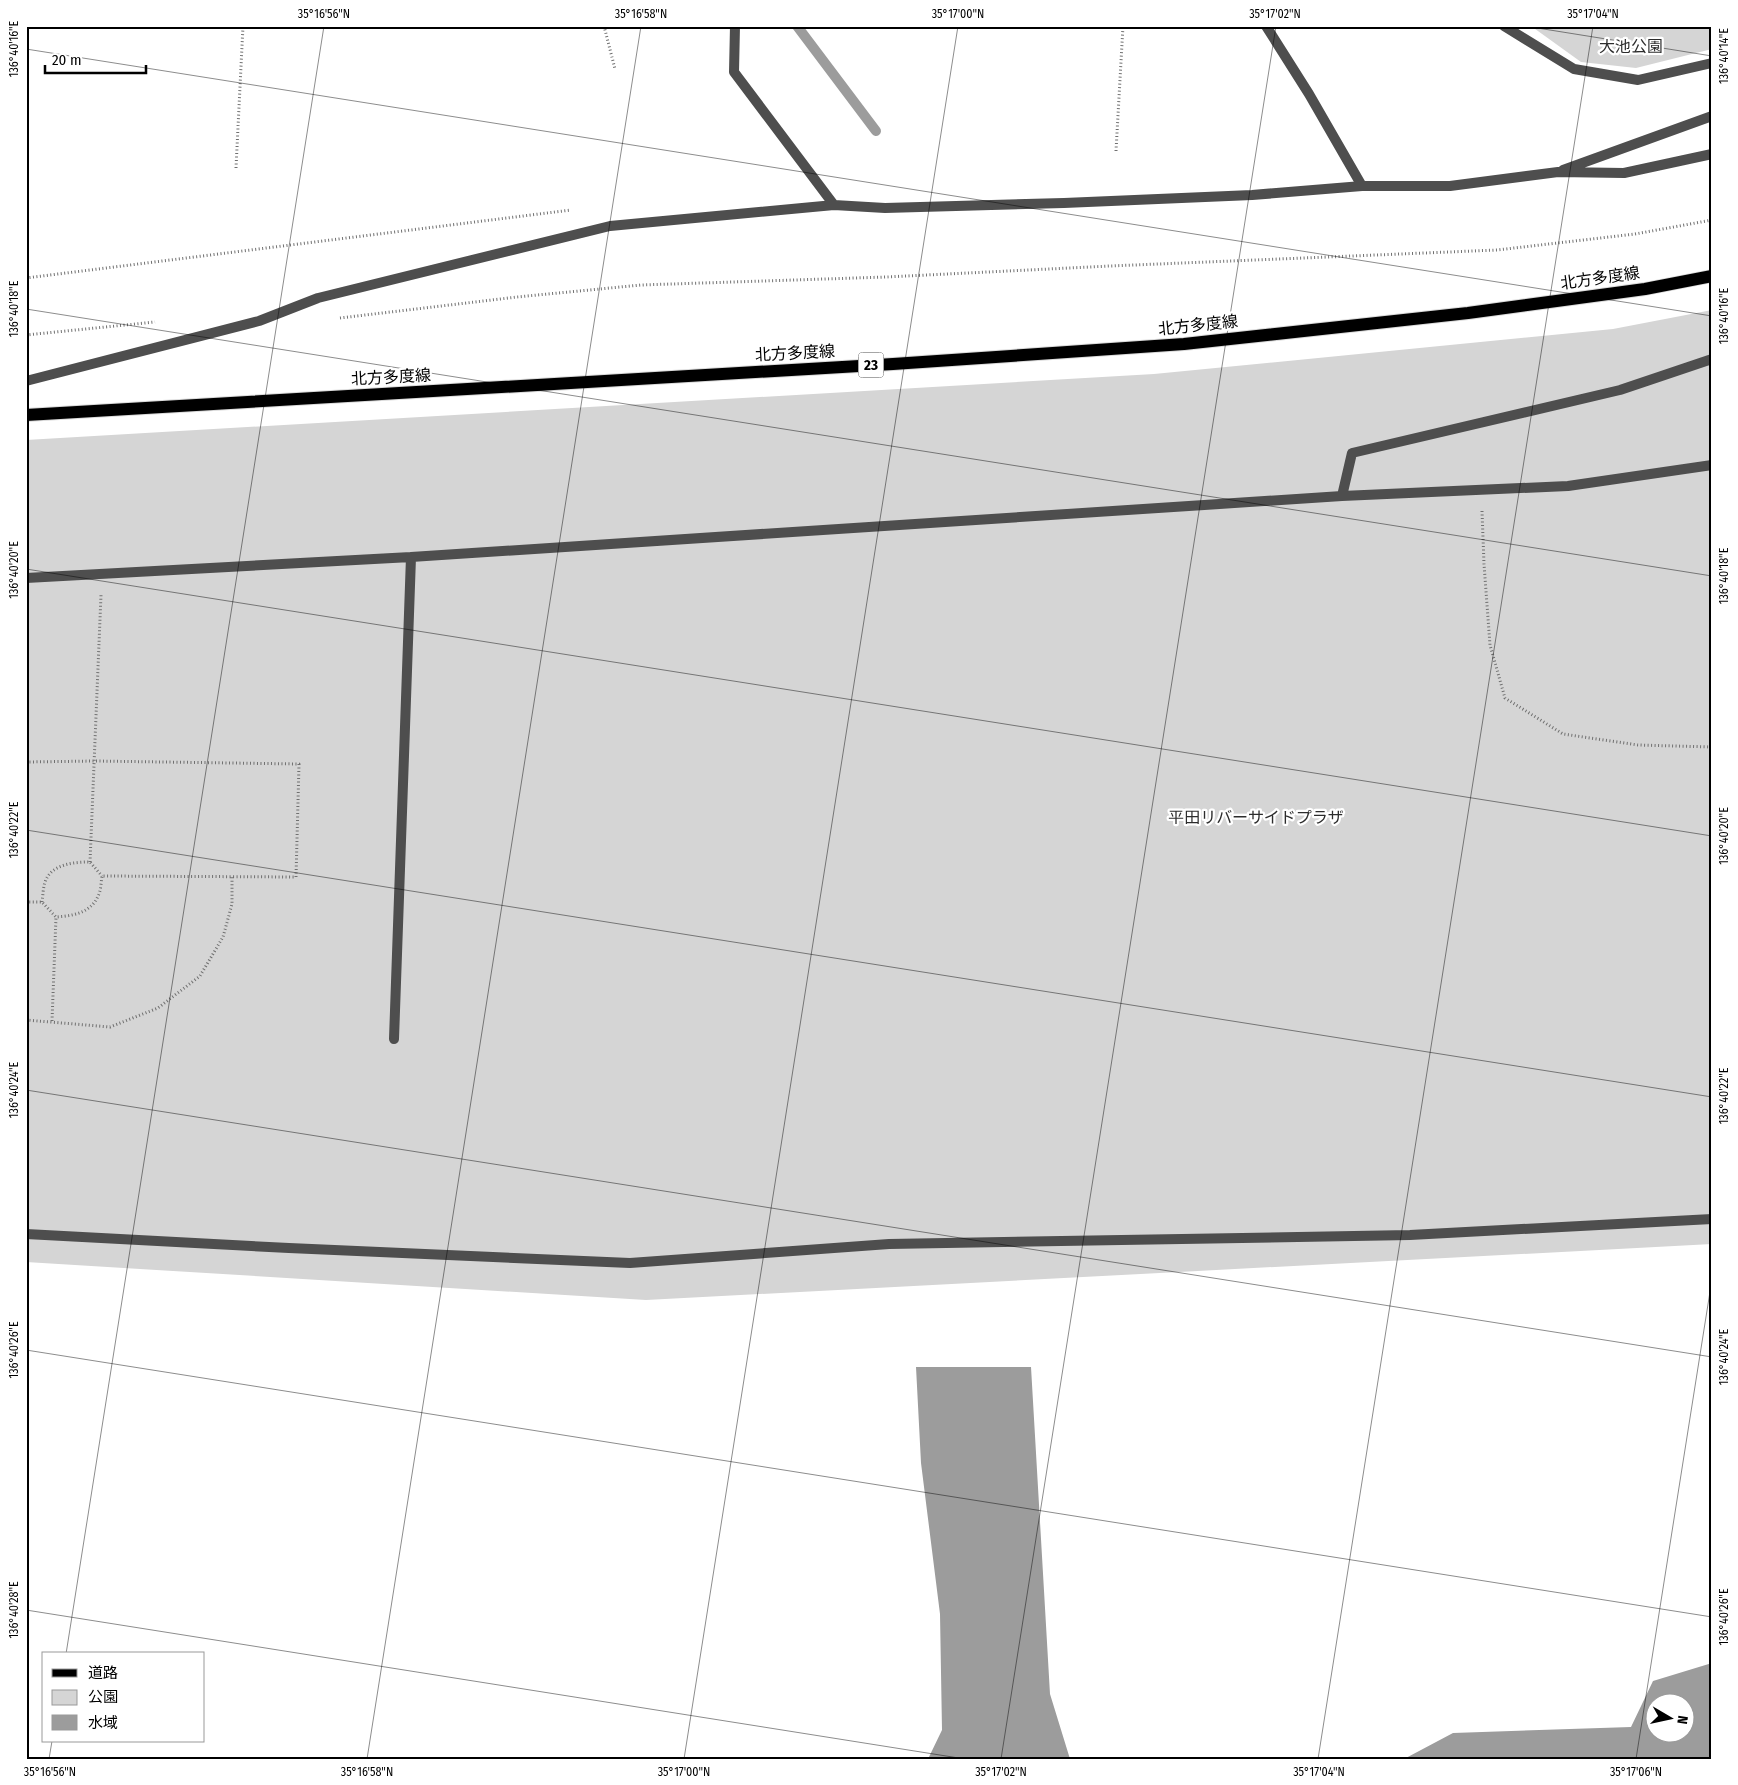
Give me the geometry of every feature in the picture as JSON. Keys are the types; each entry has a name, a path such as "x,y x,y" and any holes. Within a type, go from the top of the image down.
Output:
{"main road":[{"name":"北方多度線","path":"26,415 873,365 1184,344 1468,312 1645,288 1712,276"}],"street":[{"path":"735,26 734,72 834,205"},
{"path":"1266,26 1309,94 1362,186"},
{"path":"1504,26 1574,70 1638,80 1712,64"},
{"path":"1558,172 1712,116"},
{"path":"26,381 259,321 318,298 610,226 834,205 885,208 1054,204 1252,195 1362,186 1450,186 1558,172 1624,173 1712,154"},
{"path":"1342,496 1352,453 1620,390 1712,359"},
{"path":"26,578 412,557 1342,496 1568,486 1712,465"},
{"path":"394,1039 412,557"},
{"path":"26,1234 630,1263 889,1244 1410,1235 1712,1219"}],"path":[{"path":"236,168 243,26"},
{"path":"604,26 615,69"},
{"path":"1116,151 1123,26"},
{"path":"26,278 575,209"},
{"path":"336,319 517,297 641,286 1497,250 1635,234 1712,220"},
{"path":"26,335 160,322"},
{"path":"1482,490 1484,564 1490,645 1505,698 1563,734 1638,746 1712,746"},
{"path":"26,762 95,761 299,764 296,877 102,876 90,862 95,761 102,574"},
{"path":"42,902 46,880 55,870 71,862 90,862"},
{"path":"56,917 72,916 88,910 98,896 102,876"},
{"path":"26,1020 110,1027 158,1008 200,976 223,937 232,904 232,876"},
{"path":"26,902 42,902 56,917 52,1021"}],"green space":[{"name":"大池公園","path":"1531,26 1712,26 1712,49 1636,68 1581,62"},
{"name":"平田リバーサイドプラザ","path":"1712,310 1712,1244 646,1300 26,1262 26,440 1154,374 1613,329"}],"water":[{"path":"916,1367 1031,1367 1050,1694 1070,1759 928,1759 942,1730 940,1614 921,1463"},
{"path":"1712,1663 1712,1759 1404,1759 1453,1733 1631,1727 1646,1696 1646,1742 1696,1742 1696,1692 1648,1692 1653,1681"}],"waterway":[{"path":"797,26 876,131"}]}
